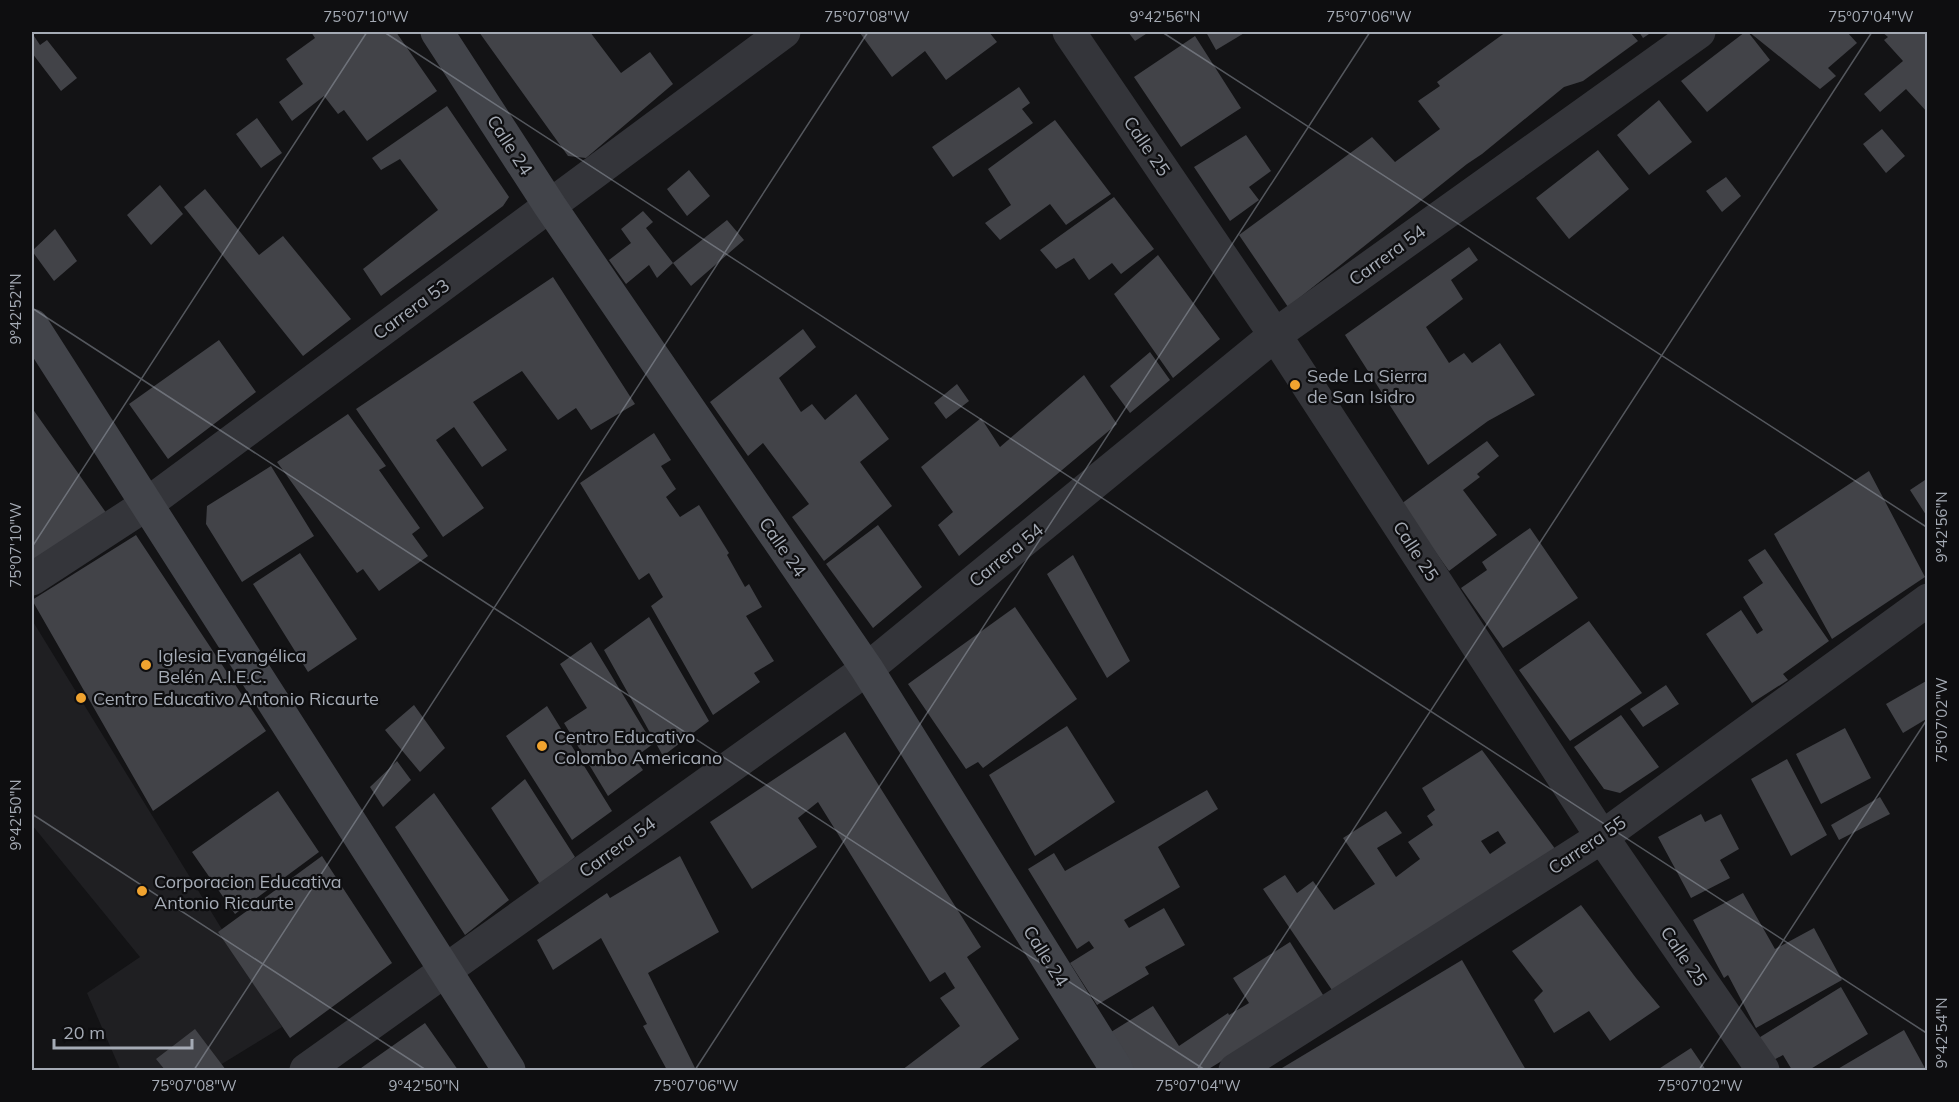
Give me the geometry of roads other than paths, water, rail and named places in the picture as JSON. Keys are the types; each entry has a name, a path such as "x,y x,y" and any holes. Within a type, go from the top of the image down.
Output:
{"main road":[{"name":"Calle 24","path":"437,32 550,206 867,669 1117,1071"},
{"path":"32,325 509,1071"}],"street":[{"name":"Carrera 53","path":"32,579 147,504 784,32"},
{"name":"Calle 25","path":"1069,32 1275,335 1602,837 1763,1071"},
{"name":"Carrera 54","path":"306,1071 867,669 1275,335 1699,32"},
{"name":"Carrera 55","path":"1235,1071 1602,837 1928,600"}],"place":[{"name":"Sede La Sierra de San Isidro","path":"1295,385"},
{"name":"Iglesia Evangélica Belén A.I.E.C.","path":"146,665"},
{"name":"Centro Educativo Antonio Ricaurte","path":"81,698"},
{"name":"Centro Educativo Colombo Americano","path":"542,746"},
{"name":"Corporacion Educativa Antonio Ricaurte","path":"142,891"}]}
